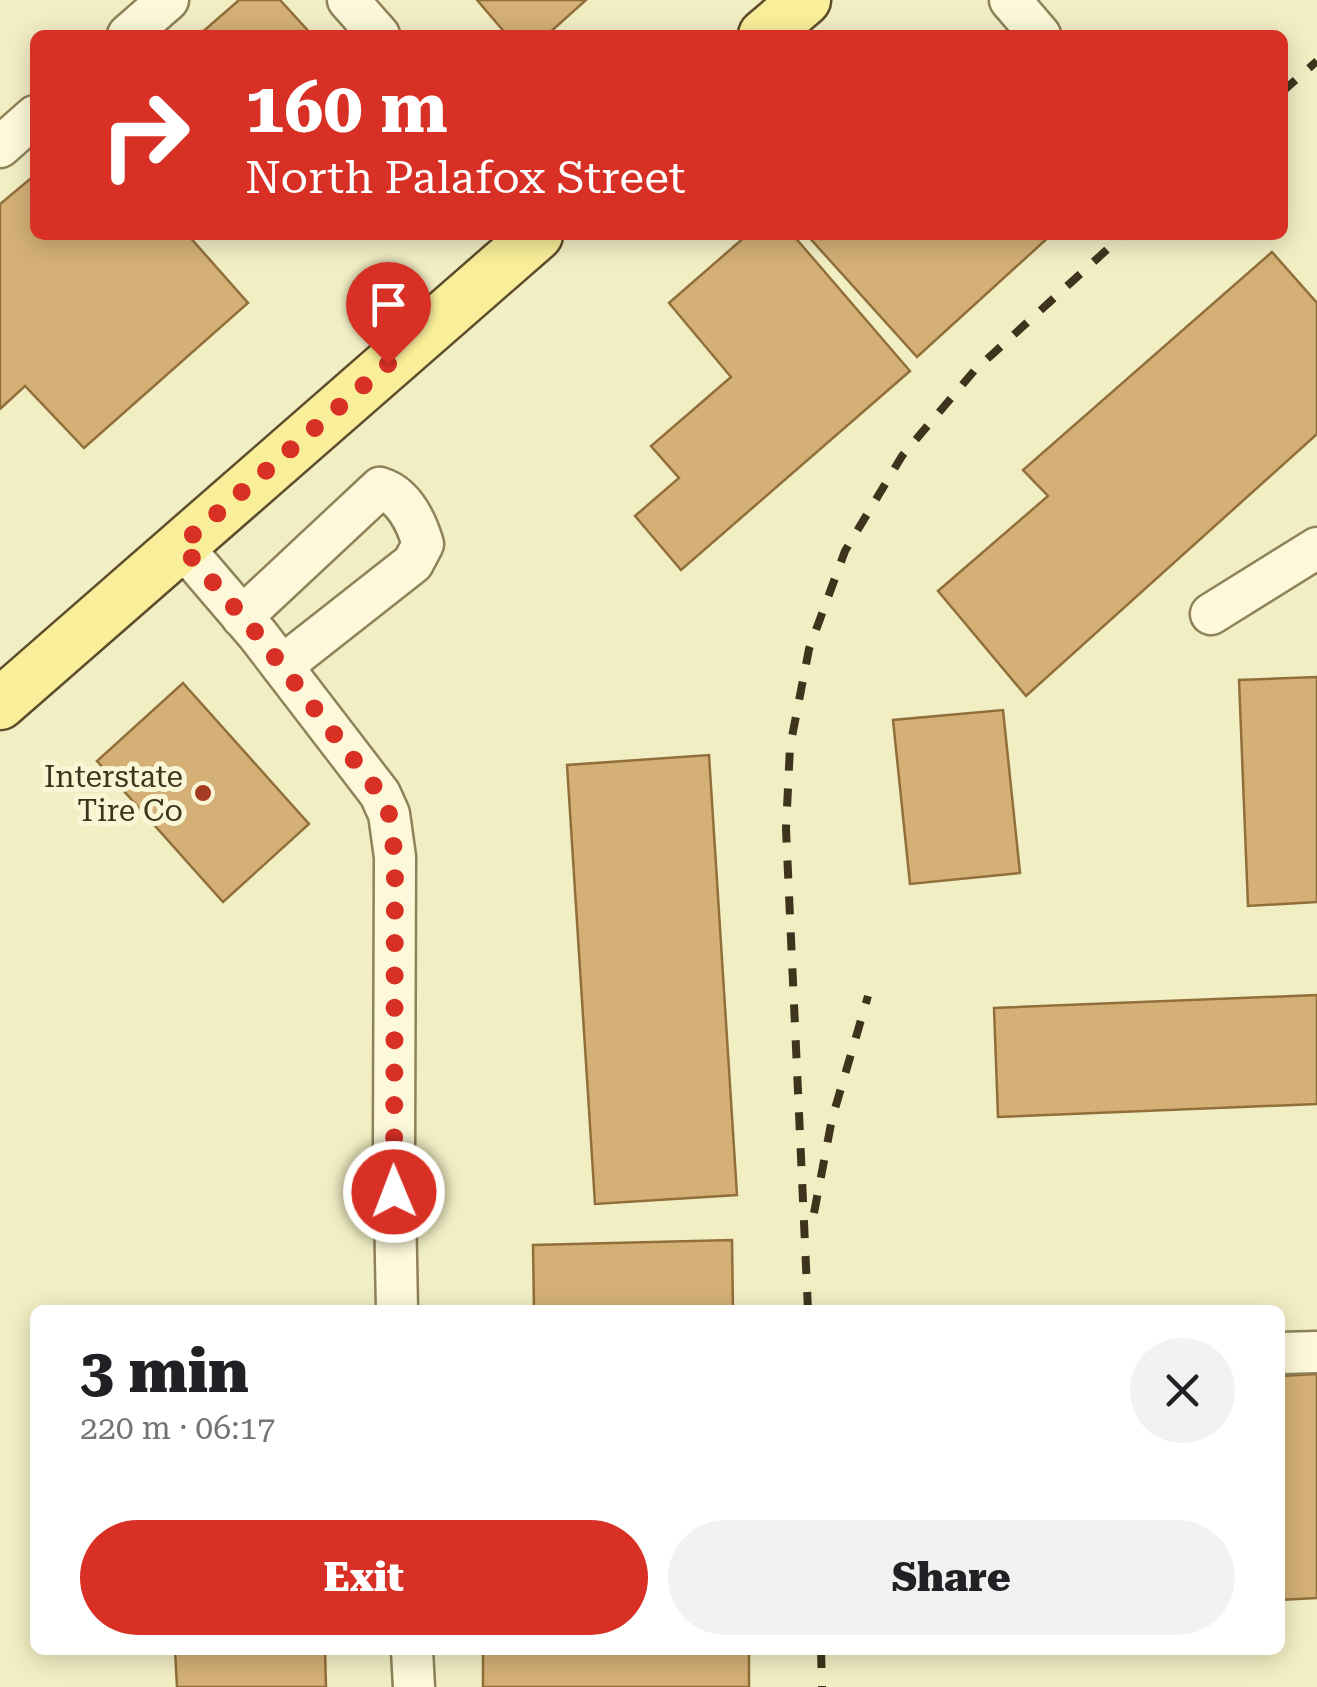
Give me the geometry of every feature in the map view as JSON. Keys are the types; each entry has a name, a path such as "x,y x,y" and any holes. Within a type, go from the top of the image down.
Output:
{"main road":[{"path":"770,30 805,0"},
{"path":"0,704 525,240"}],"street":[{"path":"134,30 168,0"},
{"path":"348,0 375,30"},
{"path":"1010,0 1036,30"},
{"path":"0,146 30,120"},
{"path":"242,617 380,488 393,492 418,526 422,544 414,563 282,666"},
{"path":"181,545 282,666 380,794 389,814 395,857 398,1305"},
{"path":"1211,614 1317,548"},
{"path":"1285,1353 1317,1352"},
{"path":"412,1655 414,1687"}],"building":[{"path":"239,0 280,0 307,30 205,30"},
{"path":"477,0 586,0 553,30 503,30"},
{"path":"30,179 30,240 192,240 248,303 84,448 25,386 0,409 0,204"},
{"path":"741,240 797,240 910,371 681,570 635,516 679,478 651,446 731,377 669,303"},
{"path":"812,240 1046,240 917,357"},
{"path":"1272,252 1317,303 1317,434 1026,696 938,591 1048,496 1023,470"},
{"path":"1317,677 1317,902 1248,906 1239,680"},
{"name":"Interstate Tire Co","path":"183,683 309,824 223,902 97,761"},
{"path":"1003,710 1020,873 910,884 893,720"},
{"path":"709,755 737,1195 595,1204 567,765"},
{"path":"1317,995 1317,1104 998,1117 994,1008"},
{"path":"732,1240 733,1305 534,1305 533,1245"},
{"path":"1317,1374 1317,1598 1285,1600 1285,1376"},
{"path":"175,1655 325,1655 326,1687 177,1687"},
{"path":"483,1655 749,1655 749,1687 483,1687"}],"railway":[{"path":"1288,87 1317,61"},
{"path":"808,1305 786,829 790,747 809,649 845,551 902,456 974,371 1118,240"},
{"path":"814,1213 832,1119 868,996"},
{"path":"821,1655 822,1687"}],"place":[{"name":"Interstate Tire Co","path":"203,793"}],"route":[{"path":"388,364 181,545 258,635 380,794 389,814 395,857 394,1192"}]}
